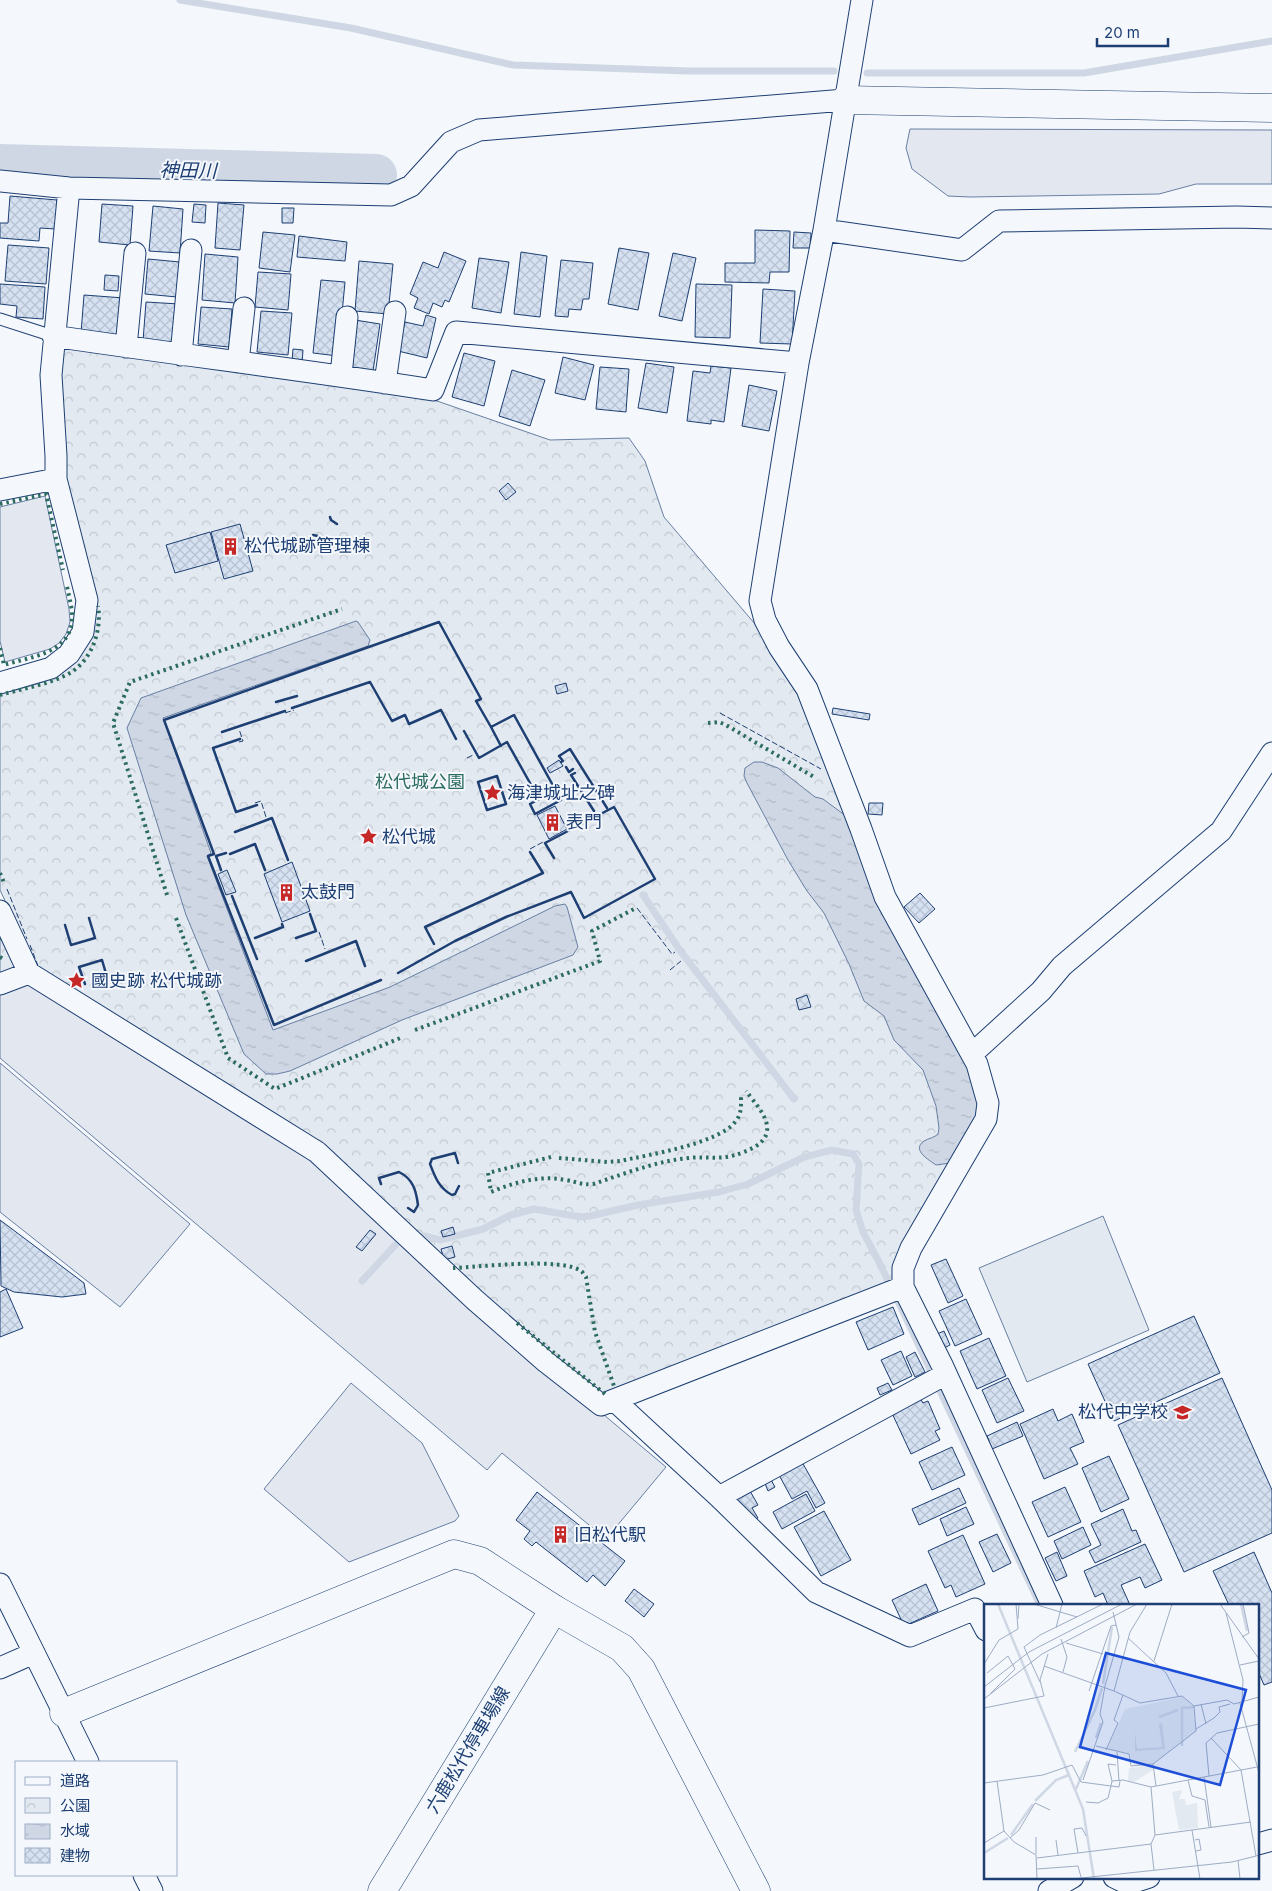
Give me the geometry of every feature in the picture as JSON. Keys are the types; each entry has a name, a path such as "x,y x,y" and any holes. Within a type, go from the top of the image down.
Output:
{"street":[{"path":"862,0 824,230 798,363 760,601 765,620 779,646 807,689 885,897 977,1064 988,1103 986,1119 910,1248 903,1268 903,1287 1052,1604"},
{"path":"0,181 69,188 391,195 411,186 451,142 479,130 846,100 1272,108"},
{"path":"0,683 51,668 69,654 83,632 87,600 56,479 51,375 69,188"},
{"path":"824,230 962,250 999,221 1272,218"},
{"path":"181,355 191,250"},
{"path":"126,347 136,254"},
{"path":"238,362 244,308"},
{"path":"386,382 395,312"},
{"path":"341,375 347,317"},
{"path":"54,336 181,355 341,375 433,390 456,332 798,363"},
{"path":"0,490 56,479"},
{"path":"972,1054 1041,991 1062,966 1221,831 1272,753"},
{"path":"0,911 29,973 317,1152 475,1300 546,1362 601,1405 903,1287"},
{"path":"0,984 29,973"},
{"path":"719,1497 945,1374"},
{"path":"614,1400 719,1497 816,1592 910,1636 975,1609 984,1626"},
{"path":"64,1713 454,1554 480,1561 554,1609 622,1648 641,1669 756,1891"},
{"path":"0,1584 88,1761"},
{"name":"六鹿松代停車場線","path":"382,1891 554,1609"},
{"path":"0,1668 34,1653"},
{"path":"144,1876 152,1891"},
{"path":"1049,1891 1071,1878"},
{"path":"1124,1884 1145,1878"}],"lane":[{"path":"0,319 54,336"}],"green space":[{"name":"松代城公園","path":"58,346 404,392 437,401 550,440 629,438 645,461 664,517 755,624 799,696 978,1094 896,1284 606,1398 36,967 0,890 0,694 43,682 65,671 75,663 92,636 62,463"},
{"path":"0,933 16,970 0,976"},
{"path":"1103,1216 1149,1330 1027,1382 979,1268"}],"shaded area":[{"path":"910,129 1272,130 1272,184 1196,184 1159,194 948,196 912,169 906,148"},
{"path":"45,496 69,609 70,622 66,634 59,643 50,649 5,662 0,641 0,507"},
{"path":"30,981 315,1159 486,1316 666,1467 606,1539 502,1453 487,1470 0,1058 0,993"},
{"path":"0,1063 190,1224 120,1307 0,1212"},
{"path":"351,1383 422,1443 459,1516 455,1521 349,1562 264,1489"}],"water":[{"path":"356,621 370,640 368,646 163,718 211,853 207,856 273,1030 390,987 555,906 565,904 567,907 578,947 573,955 402,1020 290,1071 266,1074 244,1054 186,915 127,728 141,698"},
{"path":"754,762 762,762 778,768 815,797 823,799 846,816 968,1060 978,1094 978,1115 950,1163 936,1165 920,1151 920,1144 938,1134 939,1128 936,1106 923,1070 894,1040 884,1016 864,1001 849,964 824,913 807,891 788,860 747,783 744,776 745,768"}],"building":[{"path":"10,196 57,200 55,229 40,228 39,241 0,238 0,223 8,223"},
{"path":"218,203 244,205 240,250 215,248"},
{"path":"102,204 133,206 130,245 99,242"},
{"path":"194,204 206,205 205,223 192,222"},
{"path":"153,206 183,209 180,253 149,251"},
{"path":"282,208 294,208 293,223 282,223"},
{"path":"755,230 790,231 789,272 770,272 769,283 725,282 725,263 755,263"},
{"path":"263,232 295,235 290,272 259,268"},
{"path":"794,232 811,233 810,248 793,248"},
{"path":"299,236 347,242 345,261 297,257"},
{"path":"8,245 49,248 46,284 5,281"},
{"path":"619,248 649,253 638,310 608,304"},
{"path":"444,252 466,261 449,302 445,300 442,307 433,303 429,314 414,308 418,298 410,294 423,262 438,268"},
{"path":"521,252 547,256 540,317 514,314"},
{"path":"673,253 696,258 682,321 659,316"},
{"path":"205,254 238,257 235,303 202,300"},
{"path":"479,258 509,262 501,313 472,308"},
{"path":"148,259 180,262 177,297 145,294"},
{"path":"561,260 593,263 589,299 583,299 581,310 569,309 568,317 555,316"},
{"path":"359,261 393,264 388,314 355,311"},
{"path":"258,272 291,274 288,310 255,307"},
{"path":"105,275 119,276 118,291 104,290"},
{"path":"321,280 345,282 338,356 313,353"},
{"path":"0,284 45,287 43,319 16,317 17,306 0,304"},
{"path":"696,284 732,285 730,338 695,337"},
{"path":"763,289 795,291 792,344 760,343"},
{"path":"84,295 124,298 121,336 81,333"},
{"path":"146,302 179,304 176,343 143,341"},
{"path":"201,307 232,309 229,347 198,344"},
{"path":"261,311 292,313 288,355 257,352"},
{"path":"426,315 436,318 427,358 398,351 405,322 423,326"},
{"path":"355,320 380,324 373,371 348,368"},
{"path":"293,349 303,350 302,363 292,361"},
{"path":"464,353 495,361 484,406 452,397"},
{"path":"563,357 594,365 585,400 555,393"},
{"path":"646,363 674,367 667,413 638,408"},
{"path":"711,366 731,368 724,422 711,420 711,424 687,421 693,371 710,373"},
{"path":"600,367 629,369 626,412 596,409"},
{"path":"512,370 545,380 530,426 499,416"},
{"path":"749,385 777,391 769,431 742,426"},
{"path":"508,483 516,492 506,500 499,491"},
{"name":"松代城跡管理棟","path":"240,524 253,571 224,579 211,532"},
{"path":"210,532 218,561 175,573 166,545"},
{"path":"566,683 568,691 557,694 555,686"},
{"path":"833,708 870,714 869,720 832,714"},
{"path":"559,760 563,766 550,773 547,768"},
{"path":"869,803 883,803 882,815 868,814"},
{"name":"表門","path":"555,806 567,829 549,839 537,815"},
{"name":"太鼓門","path":"292,862 310,911 282,922 264,874"},
{"path":"227,870 236,892 226,895 218,874"},
{"path":"920,893 935,909 919,923 904,907"},
{"path":"807,995 811,1007 799,1010 796,999"},
{"path":"0,1220 84,1283 86,1294 62,1297 14,1292 1,1286"},
{"path":"453,1227 455,1234 443,1237 441,1231"},
{"path":"370,1230 376,1234 362,1251 356,1247"},
{"path":"452,1246 455,1257 444,1260 441,1249"},
{"path":"946,1259 963,1296 948,1303 931,1265"},
{"path":"6,1289 23,1328 0,1337 0,1292"},
{"path":"966,1299 982,1334 955,1346 939,1311"},
{"path":"893,1307 904,1334 868,1350 856,1322"},
{"path":"1194,1316 1220,1373 1114,1421 1088,1364"},
{"path":"944,1331 950,1345 944,1348 937,1334"},
{"path":"989,1338 1006,1376 977,1389 960,1351"},
{"path":"901,1351 912,1376 893,1385 881,1360"},
{"path":"915,1352 925,1372 915,1377 906,1357"},
{"path":"1008,1378 1024,1411 997,1423 982,1390"},
{"path":"1222,1378 1272,1490 1272,1533 1184,1572 1118,1425"},
{"path":"888,1383 892,1390 880,1395 877,1388"},
{"path":"920,1398 923,1403 928,1401 940,1429 935,1431 940,1440 911,1454 891,1411"},
{"path":"1053,1409 1058,1421 1072,1414 1084,1442 1070,1448 1078,1464 1044,1479 1020,1424"},
{"path":"1017,1422 1023,1436 992,1449 987,1436"},
{"path":"952,1447 965,1475 932,1490 919,1462"},
{"path":"1109,1456 1129,1499 1101,1512 1082,1468"},
{"path":"802,1462 825,1503 816,1508 807,1491 792,1499 779,1475"},
{"path":"770,1478 775,1487 768,1491 764,1481"},
{"path":"1065,1487 1081,1522 1048,1537 1032,1502"},
{"path":"959,1488 966,1503 919,1525 912,1509"},
{"path":"750,1491 758,1505 752,1508 758,1518 746,1525 732,1501"},
{"name":"旧松代駅","path":"537,1492 625,1561 605,1586 593,1575 587,1582 536,1542 532,1546 524,1539 530,1531 516,1520"},
{"path":"806,1494 815,1511 782,1529 773,1512"},
{"path":"966,1507 974,1524 947,1536 940,1519"},
{"path":"1123,1509 1132,1531 1136,1530 1141,1542 1095,1563 1089,1551 1101,1545 1091,1524"},
{"path":"824,1511 851,1560 821,1576 794,1527"},
{"path":"1083,1527 1091,1545 1062,1559 1054,1541"},
{"path":"997,1534 1011,1563 993,1572 979,1542"},
{"path":"963,1535 985,1584 956,1597 951,1585 945,1588 928,1551"},
{"path":"1145,1544 1162,1580 1145,1588 1140,1577 1121,1585 1130,1604 1108,1604 1103,1593 1095,1597 1084,1571"},
{"path":"1057,1552 1067,1576 1056,1581 1045,1558"},
{"path":"1254,1552 1272,1593 1272,1682 1264,1685 1260,1676 1260,1604 1229,1604 1213,1571"},
{"path":"926,1584 938,1611 904,1626 892,1600"},
{"path":"634,1589 654,1604 644,1617 625,1601"}],"waterway":[{"path":"180,0 351,28 513,65 689,71 834,71"},
{"path":"867,73 1084,73 1272,41"},
{"name":"神田川","path":"0,165 376,175"},
{"path":"643,895 679,949 794,1099"},
{"path":"362,1281 399,1241 406,1238 426,1236 440,1240 483,1229 511,1215 534,1209 581,1217 638,1205 719,1192 748,1184 802,1158 831,1150 853,1154 859,1164 856,1210 863,1232 906,1318 1040,1604"}],"hedge":[{"path":"0,504 46,494 63,570"},
{"path":"0,648 4,665 36,656 56,647 64,641 72,621 67,586"},
{"path":"0,695 54,680 78,667 94,644 98,625 98,606"},
{"path":"167,895 113,723 130,682 342,609"},
{"path":"708,723 719,722 726,725 814,777"},
{"path":"0,873 5,885"},
{"path":"415,1030 600,961 592,931 634,909"},
{"path":"176,918 228,1058 275,1089 403,1037"},
{"path":"0,957 5,960"},
{"path":"551,1157 488,1173 491,1192 518,1182 547,1178 593,1184 664,1162 724,1157 744,1152 761,1142 766,1135 767,1129 764,1117 746,1091"},
{"path":"559,1158 607,1162 620,1161 664,1152 699,1142 727,1129 736,1121 740,1112 741,1095"},
{"path":"453,1268 556,1264 582,1271 586,1277 595,1332 614,1386"},
{"path":"517,1323 605,1394"}],"fence":[{"path":"285,713 294,710"},
{"path":"720,713 821,769"},
{"path":"239,729 243,741 239,742"},
{"path":"467,758 473,755"},
{"path":"255,803 261,801 266,817"},
{"path":"530,849 543,842"},
{"path":"7,889 27,939"},
{"path":"637,908 672,954 675,952"},
{"path":"319,932 325,949"},
{"path":"30,945 38,966"},
{"path":"670,970 681,961"}],"wall":[{"path":"330,517 337,524"},
{"path":"313,535 318,536 321,541"},
{"path":"381,980 274,1025 208,856 214,854 164,720 439,622 481,699 476,701 491,727 514,715 561,800 535,814 530,804 539,799 507,742 479,758 464,731"},
{"path":"292,708 370,682 392,721 405,715 409,724 441,710 456,739"},
{"path":"276,702 297,696"},
{"path":"222,732 285,711"},
{"path":"491,727 501,746"},
{"path":"240,739 213,748 236,812 257,805"},
{"path":"561,762 563,761 559,756 570,749 607,808"},
{"path":"566,767 569,772 573,769"},
{"path":"575,773 571,775 594,811"},
{"path":"497,776 506,804 487,810 478,782 497,776"},
{"path":"398,973 455,941 506,917 571,892 584,918 655,879 614,807 545,843 554,858"},
{"path":"235,832 272,818 288,860"},
{"path":"230,854 255,844 265,870"},
{"path":"434,944 425,927 543,873 530,852"},
{"path":"221,870 216,856 226,853"},
{"path":"232,896 257,959"},
{"path":"296,938 316,931 310,914"},
{"path":"65,925 71,945 95,938 89,918"},
{"path":"255,938 283,927 282,924"},
{"path":"306,961 356,941 365,966"},
{"path":"85,984 79,967 102,960 107,977"},
{"path":"458,1163 455,1153 432,1159 430,1164 438,1182 444,1189 452,1195 455,1194 459,1186"},
{"path":"381,1184 379,1178 399,1172 408,1178 415,1190 418,1205 414,1212 408,1208"}],"place":[{"name":"松代城跡管理棟","path":"230,546"},
{"name":"海津城址之碑","path":"493,793"},
{"name":"表門","path":"552,822"},
{"name":"松代城","path":"368,837"},
{"name":"太鼓門","path":"287,892"},
{"name":"國史跡 松代城跡","path":"77,981"},
{"name":"松代中学校","path":"1182,1412"},
{"name":"旧松代駅","path":"560,1535"}]}
